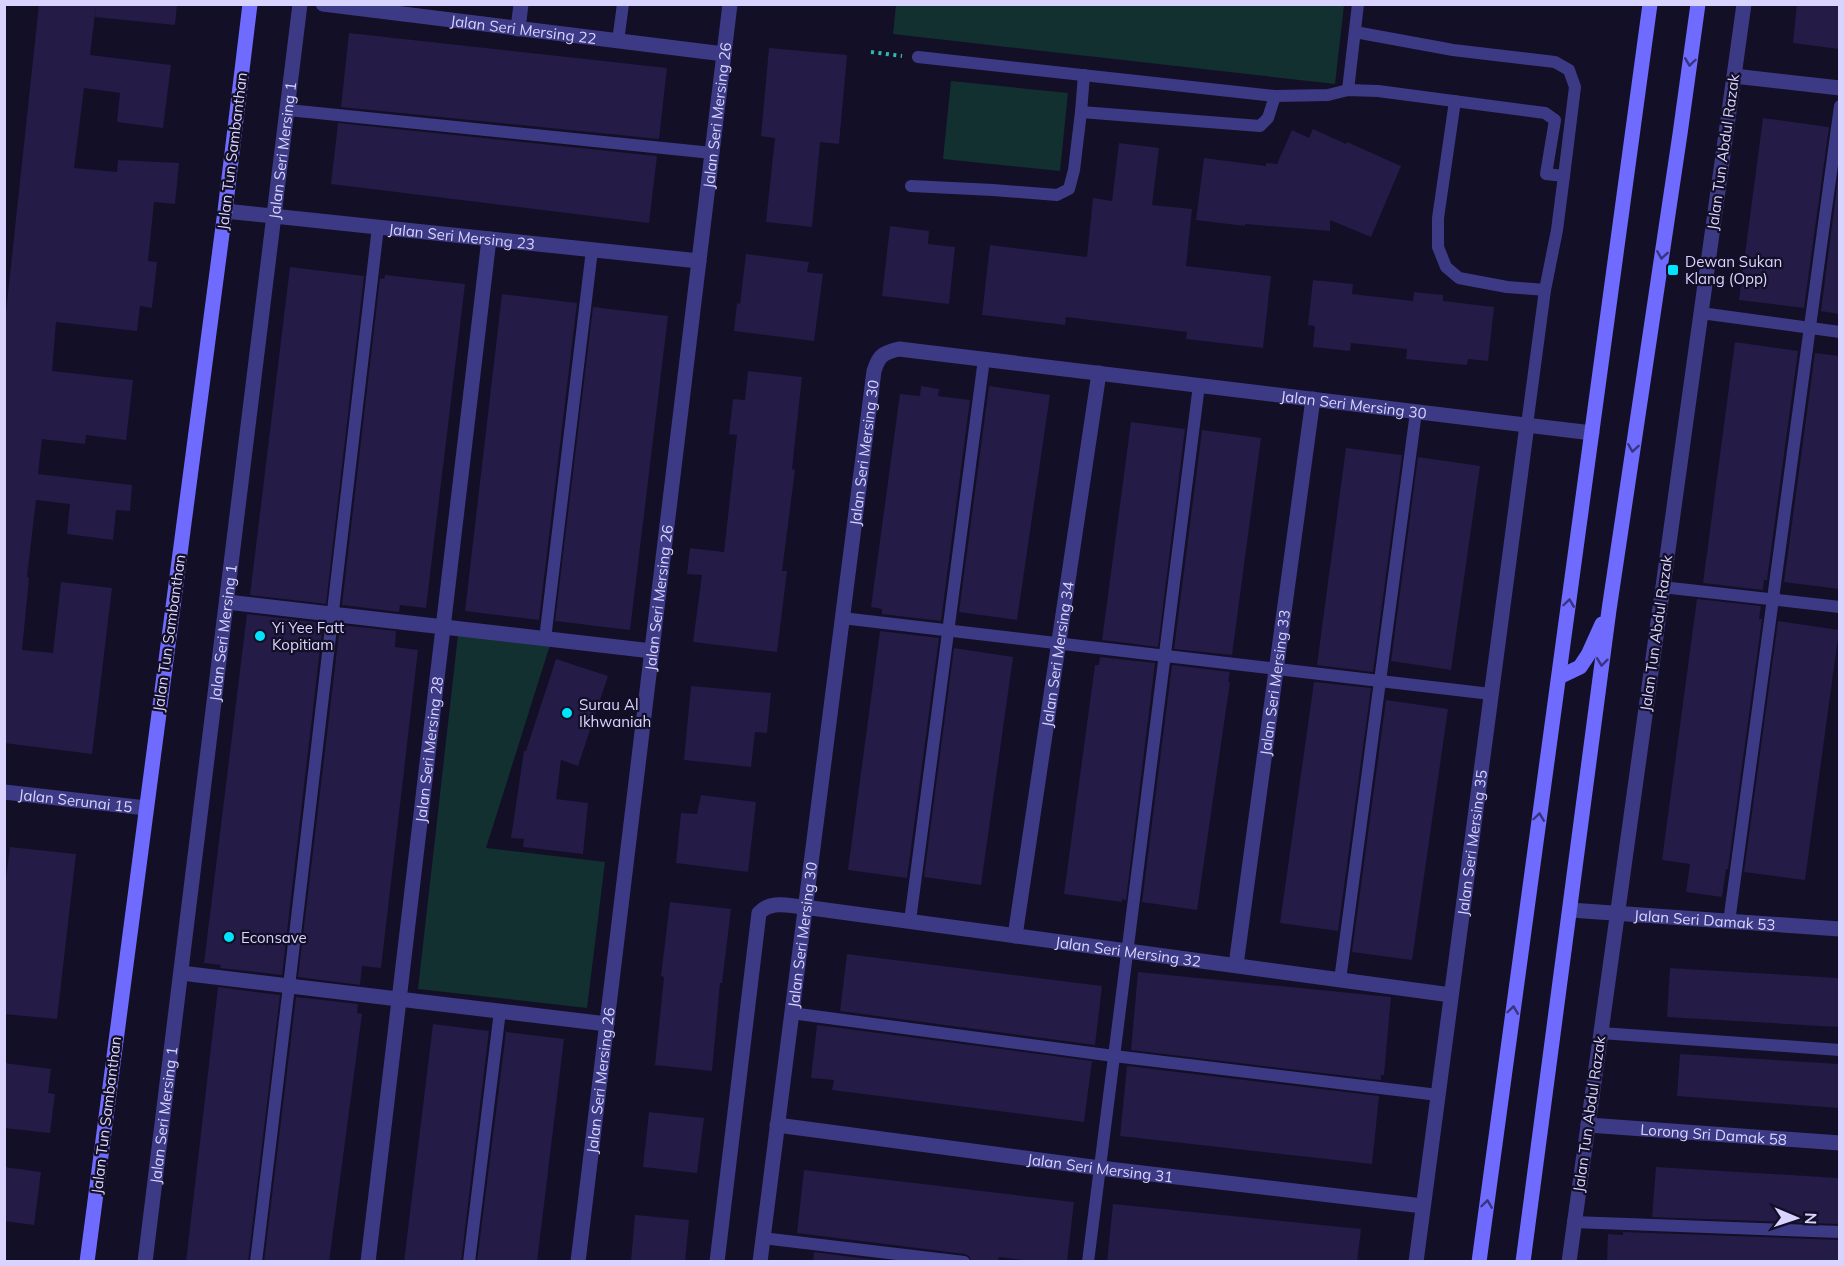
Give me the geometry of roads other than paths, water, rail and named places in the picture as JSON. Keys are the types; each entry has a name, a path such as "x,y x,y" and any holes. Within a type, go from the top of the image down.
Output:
{"main road":[{"name":"Jalan Tun Sambanthan","path":"87,1262 225,211 250,4"},
{"path":"1479,1262 1650,4"},
{"path":"1523,1262 1609,610 1698,4"},
{"path":"1559,677 1580,667 1609,610"}],"street":[{"name":"Jalan Seri Mersing 1","path":"145,1262 300,4"},
{"name":"Jalan Seri Mersing 22","path":"323,4 401,9 518,28 724,54"},
{"path":"518,28 521,4"},
{"name":"Jalan Seri Mersing 26","path":"578,1262 730,4"},
{"name":"Jalan Tun Abdul Razak","path":"1569,1262 1744,4"},
{"path":"1734,76 1839,88"},
{"name":"Jalan Seri Mersing 23","path":"225,211 699,261"},
{"name":"Jalan Seri Mersing 28","path":"368,1262 489,239"},
{"name":"Jalan Seri Mersing 30","path":"760,1262 874,371 877,361 885,353 899,348 1592,433"},
{"name":"Jalan Seri Mersing 34","path":"1015,936 1099,373"},
{"name":"Jalan Seri Mersing 33","path":"1236,965 1313,399"},
{"name":"Jalan Seri Mersing 35","path":"1416,1262 1527,425"},
{"path":"227,602 652,651"},
{"name":"Jalan Serunai 15","path":"4,792 146,808"},
{"name":"Jalan Seri Mersing 32","path":"717,1262 759,913 765,906 804,907 1451,995"},
{"name":"Jalan Seri Damak 53","path":"1570,910 1729,922 1839,927"},
{"path":"181,973 607,1024"},
{"name":"Jalan Seri Mersing 31","path":"777,1125 1100,1168 1423,1206"},
{"name":"Lorong Sri Damak 58","path":"1588,1125 1839,1143"}],"lane":[{"path":"618,41 623,4"},
{"path":"1348,90 1358,4"},
{"path":"1355,32 1453,50 1555,62 1569,70 1575,87 1557,230 1545,290 1527,425"},
{"path":"918,57 1275,96 1328,95 1348,90 1378,91 1545,113 1555,120 1546,174 1564,176"},
{"path":"911,186 1057,195 1069,189 1081,112 1084,75"},
{"path":"1081,112 1260,126 1268,118 1275,96"},
{"path":"1455,100 1438,218 1438,247 1446,267 1459,278 1507,287 1545,290"},
{"path":"1729,922 1839,106"},
{"path":"288,110 712,153"},
{"path":"255,1262 290,986 378,227"},
{"path":"545,639 592,250"},
{"path":"1701,313 1839,332"},
{"path":"910,921 984,359"},
{"path":"1088,1262 1199,386"},
{"path":"1340,980 1416,412"},
{"path":"1662,586 1839,607"},
{"path":"842,618 1491,694"},
{"path":"469,1262 500,1011"},
{"path":"791,1013 1114,1056 1438,1095"},
{"path":"1601,1033 1839,1050"},
{"path":"1573,1222 1839,1232"},
{"path":"762,1238 964,1262"}],"place":[{"name":"Dewan Sukan Klang (Opp)","path":"1673,270"},
{"name":"Yi Yee Fatt Kopitiam","path":"260,636"},
{"name":"Surau Al Ikhwaniah","path":"567,713"},
{"name":"Econsave","path":"229,937"}]}
